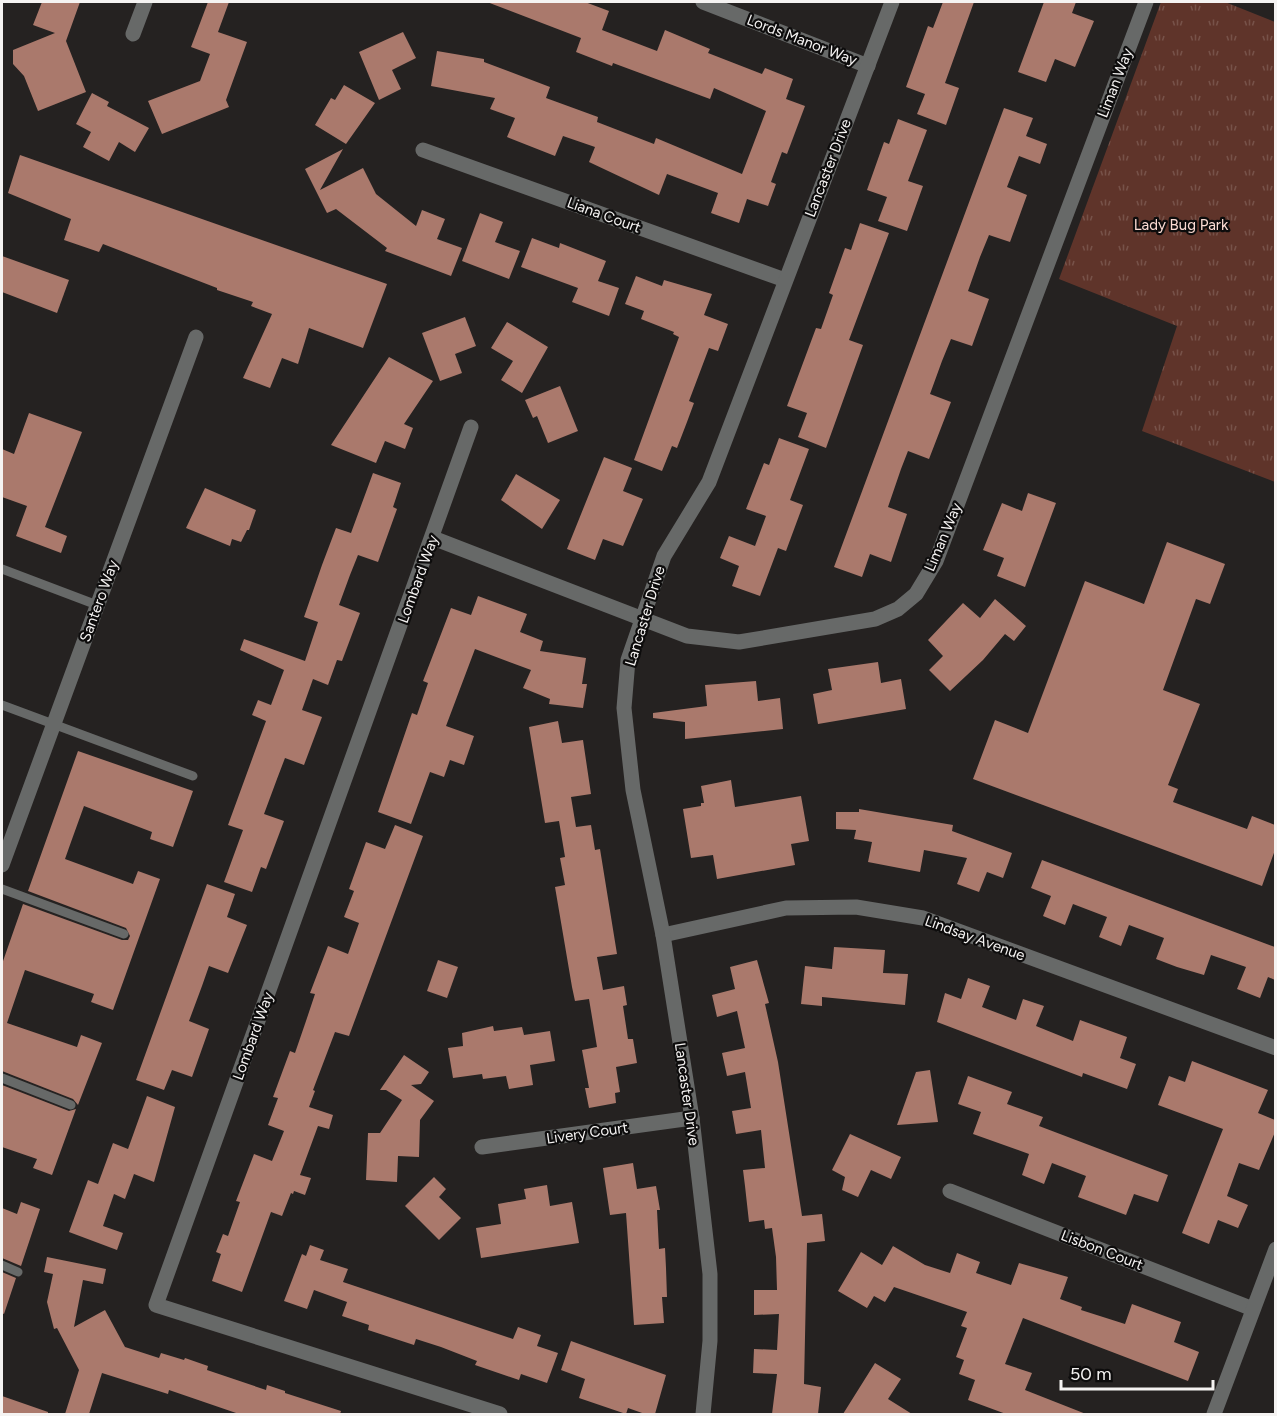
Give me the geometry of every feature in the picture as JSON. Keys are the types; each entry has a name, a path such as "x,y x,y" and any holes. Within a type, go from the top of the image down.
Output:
{"street":[{"path":"133,34 145,2"},
{"name":"Lords Manor Way","path":"703,2 868,66"},
{"name":"Lancaster Drive","path":"703,1414 710,1341 710,1274 692,1118 663,935 633,790 624,708 628,660 664,556 709,482 892,2"},
{"name":"Liman Way","path":"433,538 687,636 739,642 875,619 898,609 916,594 936,561 1146,2"},
{"name":"Liana Court","path":"423,150 785,280"},
{"name":"Santero Way","path":"2,865 196,337"},
{"name":"Lombard Way","path":"471,427 156,1305 501,1414"},
{"name":"Lindsay Avenue","path":"663,935 786,908 856,907 923,918 1275,1048"},
{"name":"Livery Court","path":"482,1147 692,1118"},
{"name":"Lisbon Court","path":"950,1191 1253,1309"},
{"path":"1214,1414 1275,1249"}],"lane":[{"path":"2,568 97,605"},
{"path":"2,705 193,777"},
{"path":"2,889 124,934"},
{"path":"2,1077 71,1105"},
{"path":"2,1265 18,1272"}],"green space":[{"name":"Lady Bug Park","path":"1161,2 1225,2 1275,22 1275,482 1142,431 1177,326 1059,279"}],"building":[{"path":"42,2 80,2 66,41 86,92 38,111 24,76 13,64 13,50 55,33 33,25"},
{"path":"208,2 229,2 218,32 247,42 226,100 229,107 162,134 148,101 200,81 210,54 191,47"},
{"path":"487,2 585,2 609,11 602,30 657,51 665,30 710,49 708,53 762,74 765,68 793,79 786,99 805,106 787,154 782,152 771,182 776,184 768,206 747,199 739,223 711,213 718,193 667,174 659,195 589,162 595,147 563,136 555,156 507,137 515,118 490,109 495,98 431,86 437,51 484,59 484,62 550,87 546,98 598,117 597,122 654,144 656,138 742,174 766,111 714,88 710,99 613,63 612,66 576,52 581,38"},
{"path":"943,2 974,2 945,83 959,88 946,125 917,114 925,94 906,87 928,26 933,28"},
{"path":"1044,2 1076,2 1072,13 1094,21 1075,67 1055,59 1046,82 1018,72"},
{"path":"403,32 416,58 392,70 401,89 379,100 359,52"},
{"path":"344,85 375,103 346,144 315,125 331,98 335,100"},
{"path":"92,93 109,102 107,106 149,128 135,152 119,142 109,161 83,147 91,132 76,124"},
{"path":"1004,108 1033,118 1026,136 1047,144 1040,164 1019,156 1007,187 1027,195 1010,242 989,235 980,257 968,291 989,299 972,346 951,339 930,394 951,402 929,459 908,451 901,469 888,507 907,514 891,562 870,554 862,577 834,567"},
{"path":"898,119 927,130 908,181 923,186 907,231 878,221 887,197 867,190 884,142 889,144"},
{"path":"343,149 320,190 363,168 376,194 416,226 422,210 445,219 437,239 462,248 451,276 385,251 387,248 336,209 327,213 305,169"},
{"path":"20,155 387,284 363,348 309,328 298,364 282,358 270,388 243,378 272,314 251,306 253,302 103,244 99,252 64,240 71,219 8,193"},
{"path":"480,213 503,222 495,242 520,251 509,279 462,261"},
{"path":"860,223 889,233 849,340 863,345 826,448 798,437 807,413 787,406 816,328 821,329 833,295 829,293 845,248 851,250"},
{"path":"532,238 559,248 560,243 606,261 598,281 619,288 609,316 572,302 578,288 521,267"},
{"path":"2,256 69,280 57,313 2,292"},
{"path":"636,276 662,286 664,280 712,294 704,315 728,324 718,351 709,348 689,401 694,403 687,422 677,448 672,446 662,471 634,460 679,337 673,334 674,332 641,319 644,311 625,304"},
{"path":"465,317 476,346 455,354 462,373 440,381 422,333"},
{"path":"507,322 548,347 522,393 501,380 513,361 491,348"},
{"path":"389,357 433,381 404,424 413,428 405,449 385,441 376,463 331,445"},
{"path":"560,386 578,431 548,443 537,416 533,418 525,400"},
{"path":"29,413 82,432 45,527 67,536 61,553 16,536 27,506 2,497 2,449 14,454"},
{"path":"779,438 809,449 790,500 803,505 786,551 778,548 760,596 732,586 739,566 720,558 729,536 755,546 766,516 746,509 764,463 769,465"},
{"path":"604,457 632,468 623,491 643,499 623,546 603,539 595,560 567,549"},
{"path":"373,473 401,483 393,507 397,509 378,562 358,555 350,575 339,605 360,613 342,661 337,660 328,685 313,679 302,710 322,717 304,765 285,758 264,814 284,821 266,869 261,867 252,892 224,882 243,830 228,825 266,721 252,715 258,700 271,705 284,670 240,650 244,639 305,661 318,622 304,617 322,565 336,528 351,533"},
{"path":"516,474 560,500 542,529 501,500"},
{"path":"205,488 256,510 249,530 241,542 232,539 230,546 186,528"},
{"path":"1028,493 1056,503 1025,587 997,576 1004,558 983,550 1002,503 1022,511"},
{"path":"1167,542 1225,564 1210,604 1196,599 1163,690 1200,704 1168,785 1178,789 1173,802 1247,829 1252,816 1275,825 1275,850 1262,886 973,779 995,720 1028,733 1085,581 1144,604"},
{"path":"478,596 527,614 520,632 543,641 540,651 586,658 582,684 587,684 583,708 549,704 550,699 523,688 531,670 475,649 446,726 474,736 464,765 450,760 444,777 430,772 411,824 378,812 412,713 417,715 428,683 423,681 451,608 471,615"},
{"path":"995,599 1026,626 1014,641 1005,634 983,660 950,691 929,670 943,656 928,640 963,603 980,618"},
{"path":"878,662 881,683 901,679 906,709 818,724 813,694 832,690 828,669"},
{"path":"756,681 758,701 780,698 783,729 685,739 685,722 653,718 653,713 707,706 705,685"},
{"path":"558,721 562,743 583,740 591,794 571,797 576,827 591,825 595,850 600,849 617,954 597,957 603,990 624,986 627,1005 623,1006 628,1039 633,1039 637,1063 616,1067 620,1092 615,1093 616,1103 589,1108 585,1088 589,1088 582,1050 597,1047 589,999 575,1001 572,987 555,887 565,885 560,858 565,857 559,821 545,823 529,727"},
{"path":"78,751 193,791 173,847 150,839 152,832 84,806 65,859 133,884 138,871 160,879 113,1010 91,1002 94,994 25,970 7,1023 77,1047 81,1035 102,1043 78,1105 73,1099 2,1071 2,964 23,904 122,940 128,940 130,936 126,928 28,891"},
{"path":"731,780 735,807 801,796 809,841 791,844 795,865 717,879 713,855 691,858 683,809 701,806 701,803 704,803 701,786"},
{"path":"859,809 953,825 952,831 1012,853 1003,878 987,872 979,892 957,884 967,858 924,850 920,872 868,862 872,842 854,839 856,830 836,829 836,812 859,812"},
{"path":"395,825 423,836 349,1036 335,1032 313,1090 315,1091 309,1107 333,1115 329,1129 318,1126 300,1175 311,1178 305,1195 294,1191 293,1194 291,1193 282,1216 271,1212 242,1292 212,1281 221,1254 216,1252 223,1234 228,1236 240,1202 236,1201 254,1154 272,1161 284,1131 268,1125 278,1098 273,1097 290,1051 295,1053 315,994 310,993 328,946 348,954 359,923 344,917 354,891 349,889 366,842 385,849"},
{"path":"1042,860 1275,947 1275,980 1268,977 1260,998 1237,989 1246,967 1211,955 1204,975 1177,967 1156,959 1164,938 1129,925 1121,946 1099,937 1107,917 1073,904 1065,925 1043,916 1051,896 1031,888"},
{"path":"207,884 235,894 227,917 247,925 228,973 209,966 189,1021 209,1029 192,1077 172,1070 164,1090 136,1080"},
{"path":"834,947 885,950 883,973 908,974 905,1005 822,997 822,1006 801,1004 805,966 832,969"},
{"path":"438,960 458,967 447,998 427,991"},
{"path":"757,960 769,1003 765,1004 778,1062 802,1216 822,1214 825,1241 807,1243 804,1384 821,1387 818,1414 772,1414 777,1374 753,1373 754,1349 777,1350 779,1314 754,1315 754,1290 777,1290 776,1257 772,1228 765,1229 764,1220 749,1222 743,1170 765,1168 761,1130 736,1134 732,1111 751,1108 745,1072 727,1076 722,1053 745,1048 737,1011 717,1017 712,995 735,989 730,967"},
{"path":"968,978 990,986 982,1007 1016,1020 1023,999 1044,1006 1036,1026 1073,1041 1080,1020 1127,1037 1120,1058 1136,1064 1127,1089 1083,1073 1082,1077 937,1022 945,993 961,999"},
{"path":"493,1026 494,1031 522,1027 524,1035 550,1031 555,1061 530,1065 533,1085 509,1089 506,1076 483,1079 482,1074 453,1078 448,1048 463,1046 462,1033"},
{"path":"404,1055 429,1072 421,1084 411,1085 434,1101 420,1120 419,1157 398,1156 397,1182 366,1180 368,1133 380,1133 402,1100 386,1090 380,1090"},
{"path":"1192,1061 1268,1090 1258,1113 1275,1120 1275,1132 1259,1170 1239,1163 1227,1196 1248,1205 1238,1228 1218,1220 1209,1244 1182,1233 1223,1129 1158,1105 1169,1076 1185,1082"},
{"path":"930,1070 938,1122 897,1125 916,1072"},
{"path":"968,1076 1012,1092 1007,1104 1043,1117 1039,1126 1168,1175 1158,1202 1134,1194 1126,1215 1078,1197 1086,1176 1052,1163 1044,1184 1022,1175 1029,1154 973,1134 981,1112 958,1104"},
{"path":"2,1085 69,1111 76,1109 52,1175 33,1168 37,1159 2,1147"},
{"path":"147,1096 175,1107 154,1182 134,1174 125,1199 114,1194 103,1226 123,1233 117,1250 69,1232 88,1180 98,1184 113,1143 128,1149"},
{"path":"850,1134 901,1157 891,1179 871,1170 858,1197 842,1190 845,1177 832,1170"},
{"path":"633,1163 637,1189 656,1186 660,1210 657,1210 659,1249 665,1248 667,1297 662,1297 664,1323 634,1325 626,1213 610,1215 603,1168"},
{"path":"434,1177 446,1189 439,1197 461,1218 439,1240 405,1206"},
{"path":"547,1185 550,1206 572,1202 579,1243 481,1258 476,1228 501,1224 498,1204 526,1199 524,1189"},
{"path":"21,1202 40,1209 21,1266 2,1258 2,1208 17,1214"},
{"path":"310,1245 324,1250 320,1260 348,1269 343,1282 513,1339 518,1327 541,1335 537,1346 558,1353 547,1383 521,1374 519,1380 475,1365 477,1361 441,1347 416,1339 414,1345 368,1330 369,1325 342,1316 347,1302 314,1290 307,1309 284,1301 302,1254 306,1256"},
{"path":"893,1246 925,1265 950,1273 957,1253 980,1262 976,1273 1011,1285 1019,1263 1068,1277 1060,1299 1082,1307 1081,1310 1125,1324 1132,1304 1181,1322 1174,1342 1199,1352 1188,1381 1023,1318 1005,1364 1032,1373 1025,1390 1086,1414 1006,1414 968,1400 975,1380 959,1374 964,1360 956,1357 967,1328 961,1326 967,1312 894,1287 885,1302 874,1296 867,1308 838,1291 861,1252 882,1265"},
{"path":"47,1257 106,1269 103,1284 83,1280 74,1327 105,1310 125,1347 159,1358 161,1353 184,1360 185,1358 208,1366 207,1370 266,1390 267,1385 341,1411 340,1414 239,1414 169,1390 168,1394 102,1373 89,1414 65,1414 79,1370 57,1328 54,1329 47,1302 53,1274 44,1272"},
{"path":"2,1272 16,1278 4,1314 2,1313"},
{"path":"571,1341 666,1375 655,1414 645,1414 628,1408 626,1414 579,1398 585,1379 561,1370"},
{"path":"875,1363 901,1379 888,1399 912,1414 843,1414"},
{"path":"2,1396 48,1412 48,1414 2,1414"}]}
